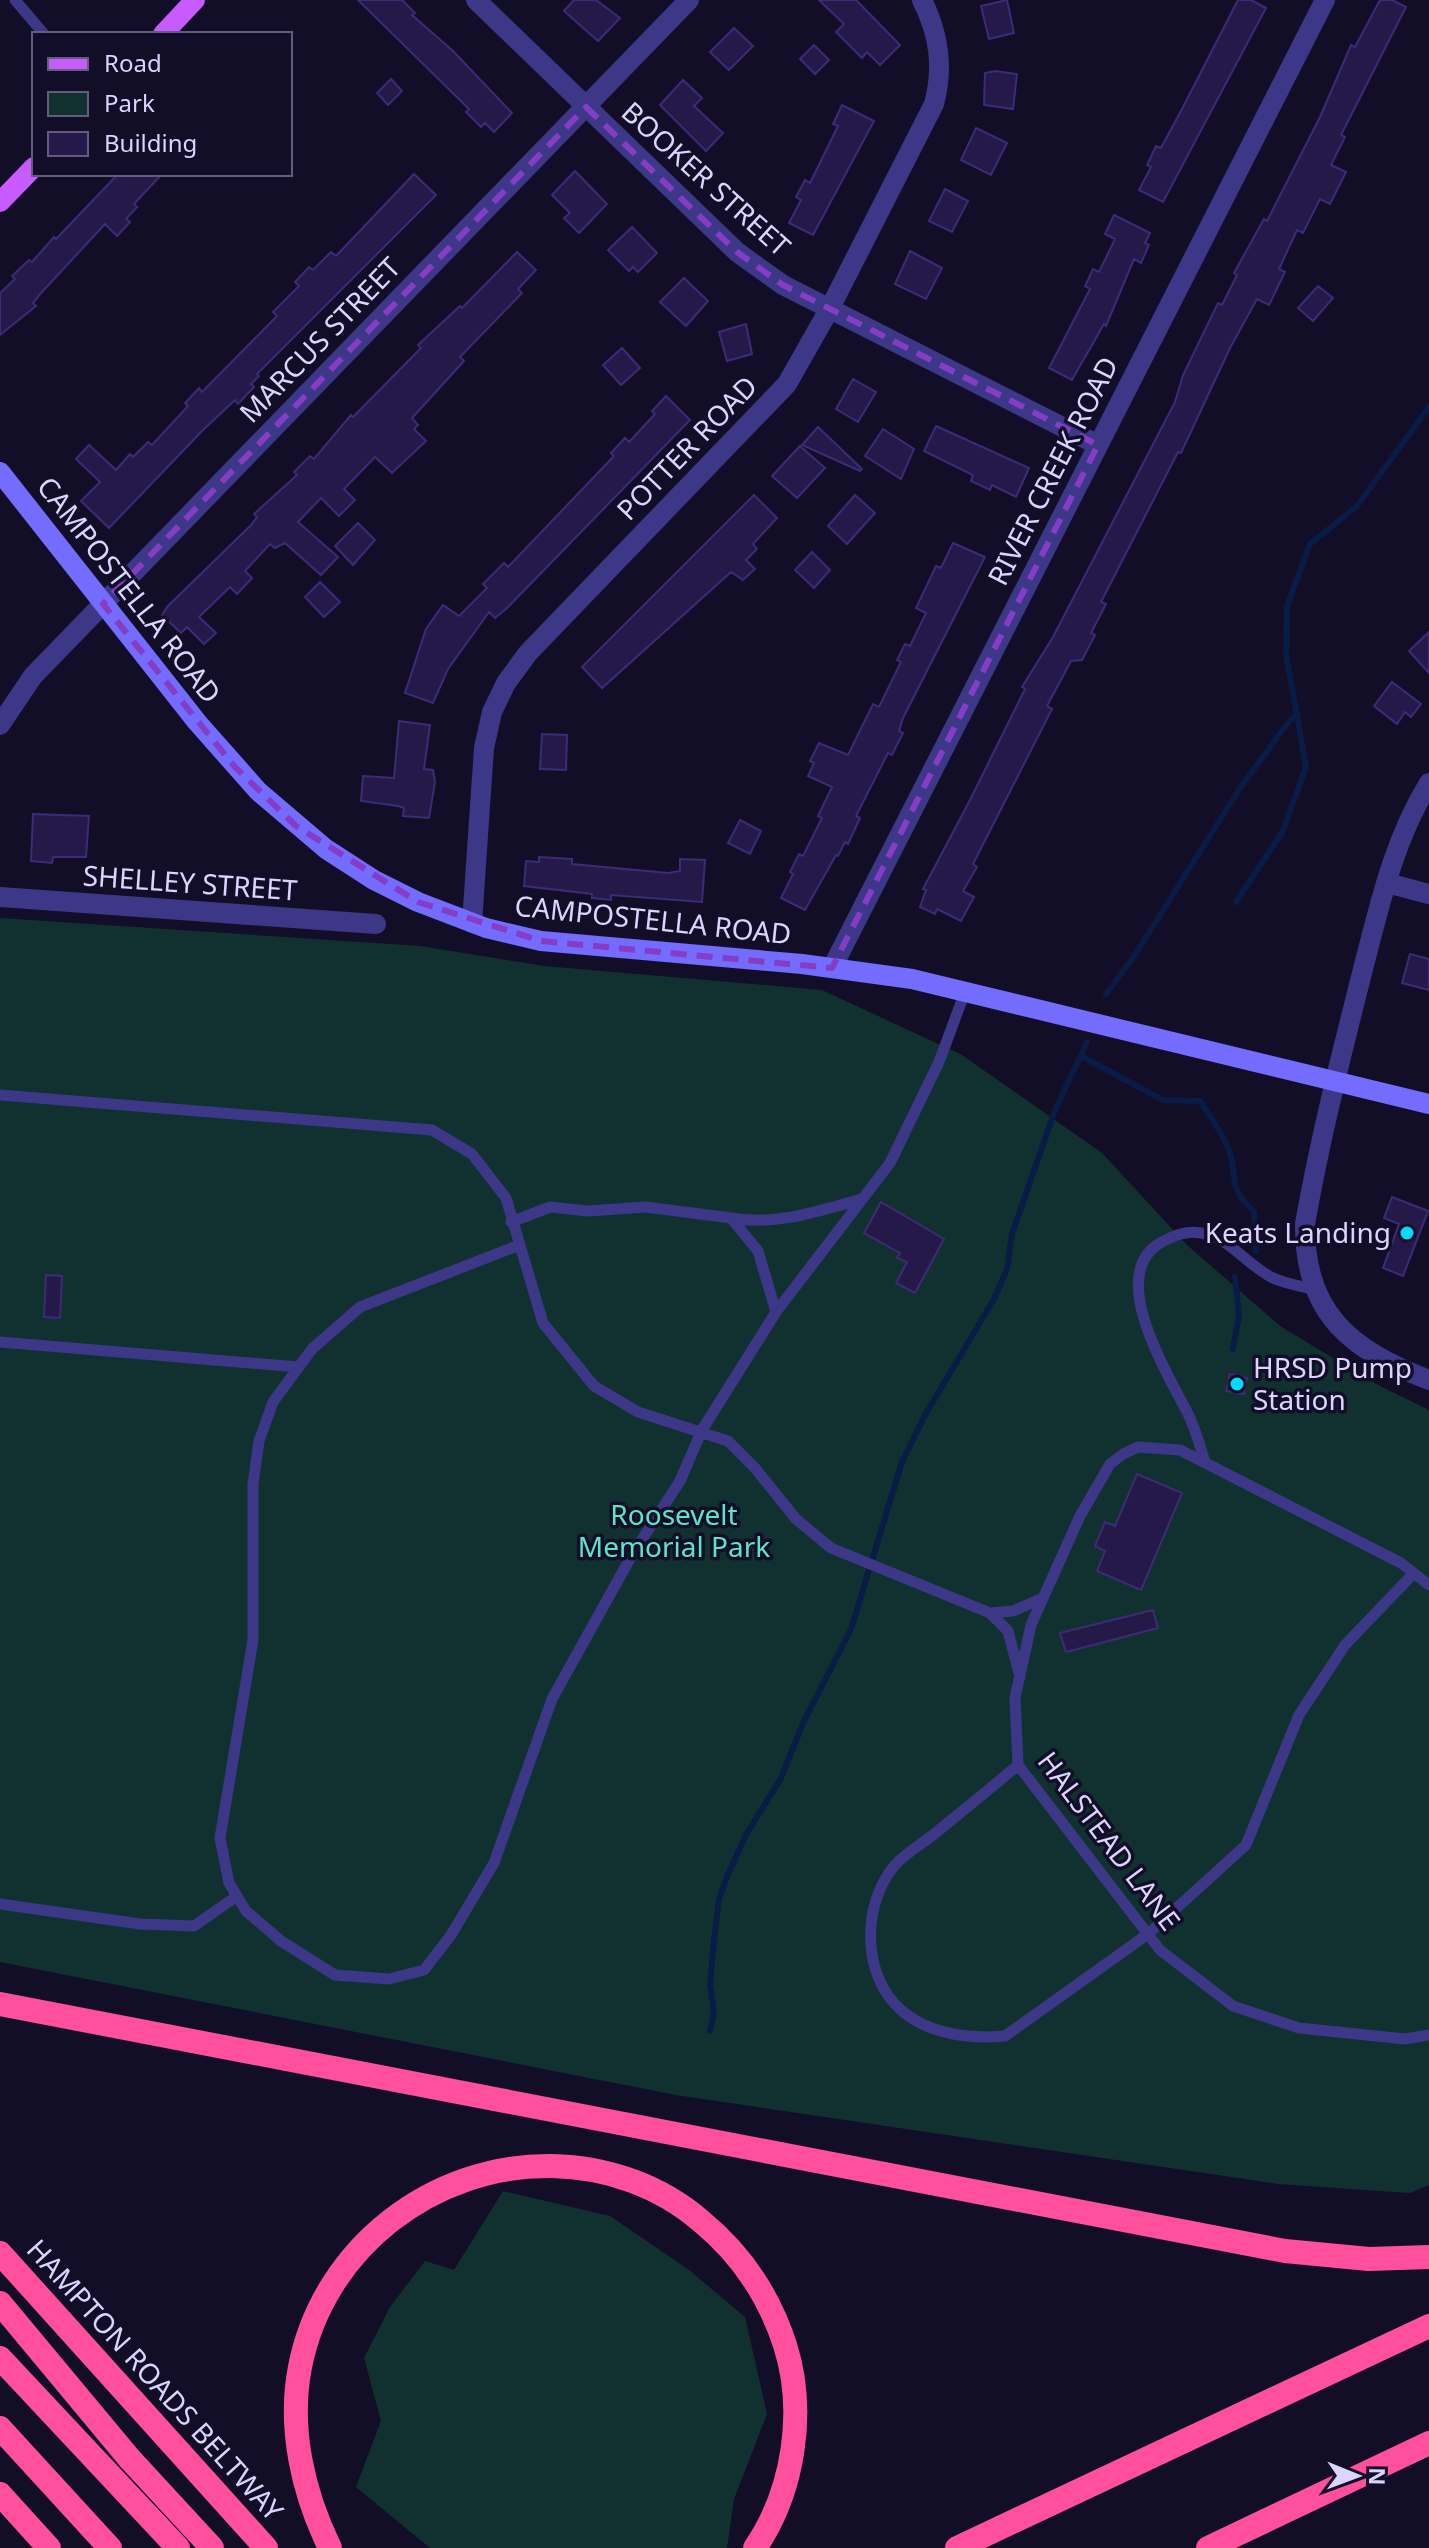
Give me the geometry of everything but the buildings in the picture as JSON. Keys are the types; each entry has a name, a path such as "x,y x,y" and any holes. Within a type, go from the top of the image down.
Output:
{"highway":[{"path":"0,2004 1285,2251 1369,2259 1429,2257"},
{"path":"330,2548 307,2491 297,2441 300,2368 307,2338 324,2300 365,2242 391,2219 427,2196 482,2174 529,2166 572,2167 607,2173 668,2197 720,2237 757,2283 778,2323 787,2353 793,2383 795,2421 789,2468 780,2500 755,2548"},
{"name":"HAMPTON ROADS BELTWAY","path":"0,2253 266,2548"},
{"path":"0,2303 129,2458 212,2548"},
{"path":"957,2548 1429,2326"},
{"path":"0,2358 178,2548"},
{"path":"0,2428 110,2548"},
{"path":"1208,2548 1429,2443"},
{"path":"0,2494 49,2548"},
{"path":"0,2504 26,2523"}],"main road":[{"path":"165,32 195,0"},
{"path":"0,202 32,169"},
{"name":"CAMPOSTELLA ROAD","path":"0,472 235,767 296,826 374,880 472,923 541,941 832,968 912,979 1429,1104"}],"street":[{"name":"BOOKER STREET","path":"476,0 737,252 783,285 1098,445"},
{"name":"MARCUS STREET","path":"0,725 33,676 689,0"},
{"name":"POTTER ROAD","path":"472,923 484,748 492,712 506,683 528,653 787,384 830,308 934,104 940,68 938,42 922,0"},
{"name":"RIVER CREEK ROAD","path":"832,968 1325,0"},
{"path":"1429,783 1403,831 1387,883 1334,1081 1305,1224 1305,1247 1315,1290 1332,1321 1351,1341 1389,1365 1429,1380"},
{"path":"1387,883 1429,894"},
{"name":"SHELLEY STREET","path":"0,897 376,924"}],"lane":[{"path":"15,0 42,32"},
{"path":"517,1246 360,1307 312,1349 273,1402 259,1441 253,1484 253,1640 220,1838 229,1883 246,1911 281,1941 335,1975 389,1979 424,1970 451,1935 494,1863 552,1699 632,1555 680,1481 702,1430 776,1312 890,1163 939,1062 965,992"},
{"path":"0,1095 432,1130 472,1154 506,1198 517,1246 543,1323 594,1386 638,1412 702,1430 728,1441 755,1468 796,1519 831,1548 990,1613 1008,1631 1020,1677"},
{"path":"511,1222 550,1207 588,1211 646,1207 755,1222 803,1215 862,1199"},
{"path":"731,1218 758,1251 776,1312"},
{"path":"1205,1462 1191,1419 1158,1358 1138,1304 1142,1267 1153,1247 1175,1235 1199,1232 1218,1238 1273,1278 1315,1290"},
{"path":"0,1342 299,1367"},
{"name":"HALSTEAD LANE","path":"1429,1585 1401,1563 1180,1450 1138,1447 1110,1464 1080,1516 1031,1625 1015,1698 1018,1765 1160,1950 1233,2006 1299,2028 1405,2039 1429,2035"},
{"path":"1018,1765 894,1866 875,1904 870,1933 875,1973 901,2010 938,2030 976,2039 1005,2036 1148,1934 1246,1845 1299,1715 1345,1645 1414,1573"},
{"path":"990,1613 1013,1611 1043,1598"},
{"path":"0,1904 140,1924 194,1926 237,1896"}],"highlighted area":[{"path":"586,107 737,252 783,285 1098,445 832,968 541,941 418,902 296,826 235,767 103,604"}],"green space":[{"name":"Roosevelt Memorial Park","path":"0,918 420,946 544,966 822,990 962,1055 1102,1153 1187,1245 1280,1326 1376,1384 1429,1410 1429,2185 1410,2193 1278,2184 676,2095 0,1962"},
{"path":"503,2191 610,2216 689,2270 745,2317 767,2414 734,2499 727,2548 430,2548 356,2487 381,2421 364,2358 390,2307 425,2261 454,2270"}],"waterway":[{"path":"1236,902 1283,831 1306,767 1286,654 1287,606 1310,544 1357,506 1429,407"},
{"path":"1106,994 1133,958 1240,788 1290,720 1298,715"},
{"path":"710,2031 714,2011 710,1985 714,1941 719,1899 728,1874 747,1833 780,1780 804,1721 851,1629 902,1462 925,1415 994,1299 1007,1269 1012,1234 1055,1110 1087,1042"},
{"path":"1081,1056 1163,1100 1200,1101 1226,1144 1236,1188 1254,1212 1256,1251"},
{"path":"1233,1349 1239,1315 1235,1277"}],"place":[{"name":"Keats Landing","path":"1407,1233"},
{"name":"HRSD Pump Station","path":"1237,1384"}]}
